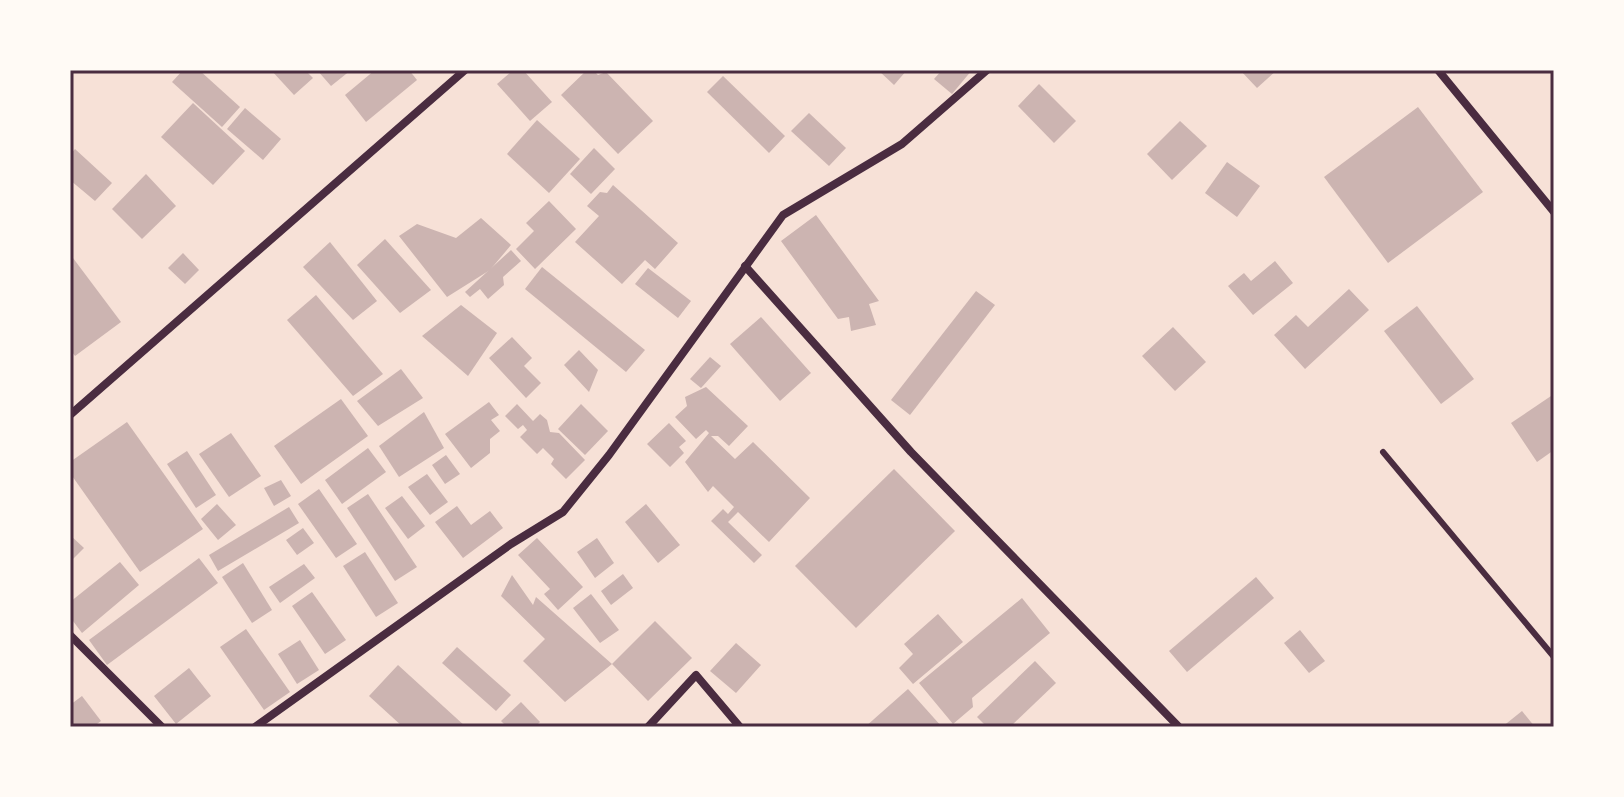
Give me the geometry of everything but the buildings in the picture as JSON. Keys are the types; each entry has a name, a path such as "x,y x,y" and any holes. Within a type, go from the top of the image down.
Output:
{"street":[{"path":"70,415 465,70"},
{"path":"255,727 511,544 563,512 609,455 783,215 902,144 987,70"},
{"path":"1438,70 1554,212"},
{"path":"745,266 911,452 1179,727"},
{"path":"70,635 162,727"},
{"path":"648,727 696,675 740,727"}],"lane":[{"path":"1383,452 1554,657"}]}
